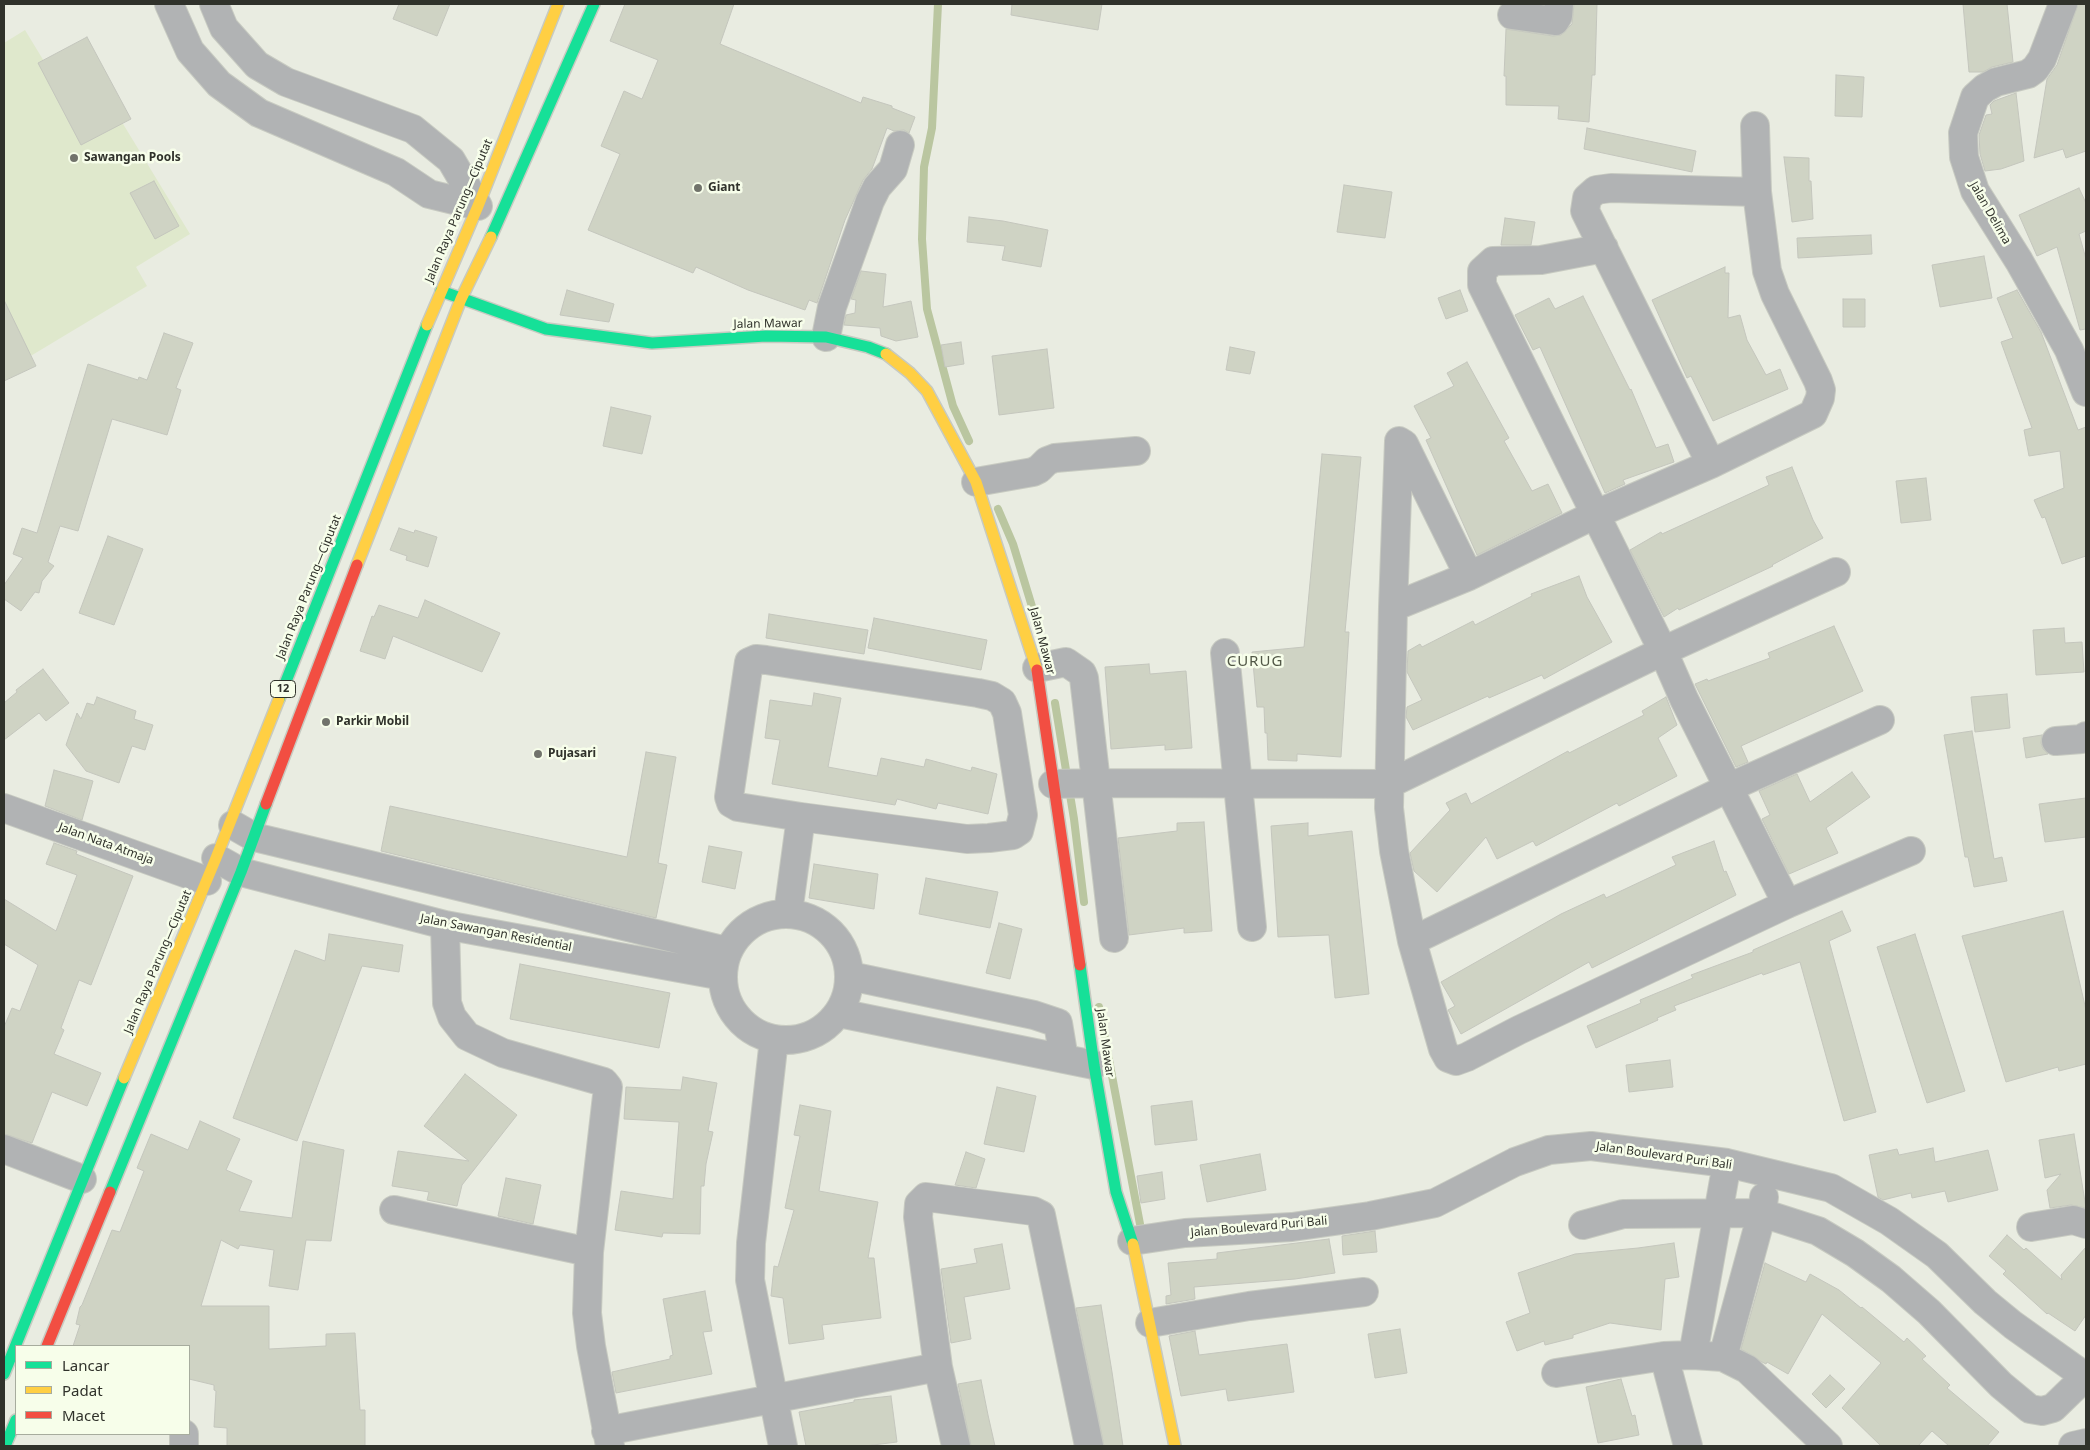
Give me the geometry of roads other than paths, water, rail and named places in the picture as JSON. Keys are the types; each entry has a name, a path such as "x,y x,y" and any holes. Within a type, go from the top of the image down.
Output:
{"main road":[{"name":"Jalan Raya Parung—Ciputat","path":"16,1345 82,1179 212,869 441,291 478,206 558,4"},
{"name":"12","path":"48,1345 241,872 461,299 500,218 594,4"},
{"name":"Jalan Mawar","path":"441,291 546,328 643,342 766,336 826,338 868,347 890,356 928,391 980,481 1048,665 1073,784 1096,926 1094,1065 1116,1192 1132,1241 1175,1446"},
{"path":"148,1020 177,1030"},
{"name":"Jalan Raya Parung—Ciputat","path":"4,1374 15,1346"},
{"path":"5,1446 15,1422"}],"street":[{"path":"169,4 190,51 219,84 259,113 396,172 429,194 478,206"},
{"path":"214,4 224,28 257,65 286,82 414,129 451,160 478,206"},
{"path":"1512,15 1555,21 1558,16 1559,4"},
{"name":"Jalan Delima","path":"2063,4 2042,59 2035,69 2028,74 1996,82 1985,88 1975,97 1964,133 1964,156 1975,191 2019,261 2078,348 2086,392"},
{"path":"1393,607 1469,576 1594,515 1710,464 1813,414 1820,398 1821,390 1775,294 1767,271 1757,192 1755,126"},
{"path":"826,338 832,307 870,201 877,187 893,169 900,145"},
{"path":"1710,464 1585,211 1587,198 1596,190 1611,188 1757,192"},
{"path":"1604,248 1541,260 1494,261 1482,271 1482,285 1787,904"},
{"path":"1469,576 1404,444 1399,441 1389,808 1394,851 1412,941 1443,1049 1448,1058 1456,1061 1467,1057 1536,1022 1787,904 1911,851"},
{"path":"980,481 1033,472 1047,461 1055,458 1136,451"},
{"path":"1073,784 1389,784 1663,651 1836,572"},
{"path":"1224,653 1252,927"},
{"path":"756,659 766,660 978,693 992,696 1002,702 1007,713 1023,815 1019,831 1012,835 967,839 801,816 738,807 731,803 729,797 732,767 749,662 756,659"},
{"path":"1048,665 1082,673 1084,678 1073,784 1096,926"},
{"path":"1412,941 1730,787 1880,720"},
{"path":"2056,741 2082,739 2086,736"},
{"name":"Jalan Nata Atmaja","path":"4,808 212,869"},
{"path":"788,913 801,816"},
{"path":"230,823 254,838 725,964"},
{"name":"Jalan Sawangan Residential","path":"212,869 241,872 445,925 725,964"},
{"path":"788,913 819,922 842,945 850,976 848,995 839,1013 826,1027 810,1036 792,1040 774,1039 757,1033 742,1023 731,1009 724,992 725,964 738,935 763,917 788,913"},
{"path":"445,925 447,1003 452,1017 467,1036 503,1053 604,1082 608,1087 589,1252 587,1313 608,1439 774,1398 938,1367"},
{"path":"850,976 1034,1015 1058,1023 1064,1059"},
{"path":"839,1013 1094,1065"},
{"path":"774,1039 751,1243 750,1280 783,1446"},
{"name":"Jalan Boulevard Puri Bali","path":"1132,1241 1184,1233 1292,1227 1370,1216 1435,1203 1515,1162 1548,1150 1591,1146 1726,1163 1831,1188 1889,1221 1948,1251 1985,1302 2013,1325 2086,1377"},
{"path":"4,1149 82,1179"},
{"path":"1693,1355 1726,1163"},
{"path":"1722,1357 1762,1213 1768,1174"},
{"path":"956,1446 938,1367 918,1217 919,1204 926,1197 1038,1213 1044,1219 1089,1446"},
{"path":"394,1210 589,1252"},
{"path":"1583,1225 1622,1214 1762,1213 1818,1231 1855,1253 1891,1279 1929,1312 2001,1385 2030,1409 2042,1411 2054,1408 2086,1377"},
{"path":"2031,1227 2073,1220 2086,1224"},
{"path":"1150,1323 1249,1306 1364,1292"},
{"path":"1664,1356 1688,1446"},
{"path":"1556,1373 1664,1356 1722,1357 1747,1369 1820,1445"},
{"path":"2073,1446 2086,1443"}],"waterway":[{"path":"938,4 932,128 924,167 922,239 927,309 953,406 969,441"},
{"path":"998,509 1013,544 1037,623"},
{"path":"1055,703 1074,819 1084,902"},
{"path":"1099,1007 1140,1224"}],"place":[{"name":"Sawangan Pools","path":"74,158"},
{"name":"Giant","path":"698,188"},
{"name":"Parkir Mobil","path":"326,722"},
{"name":"Pujasari","path":"538,754"}],"district":[{"name":"CURUG","path":"1255,662"}]}
